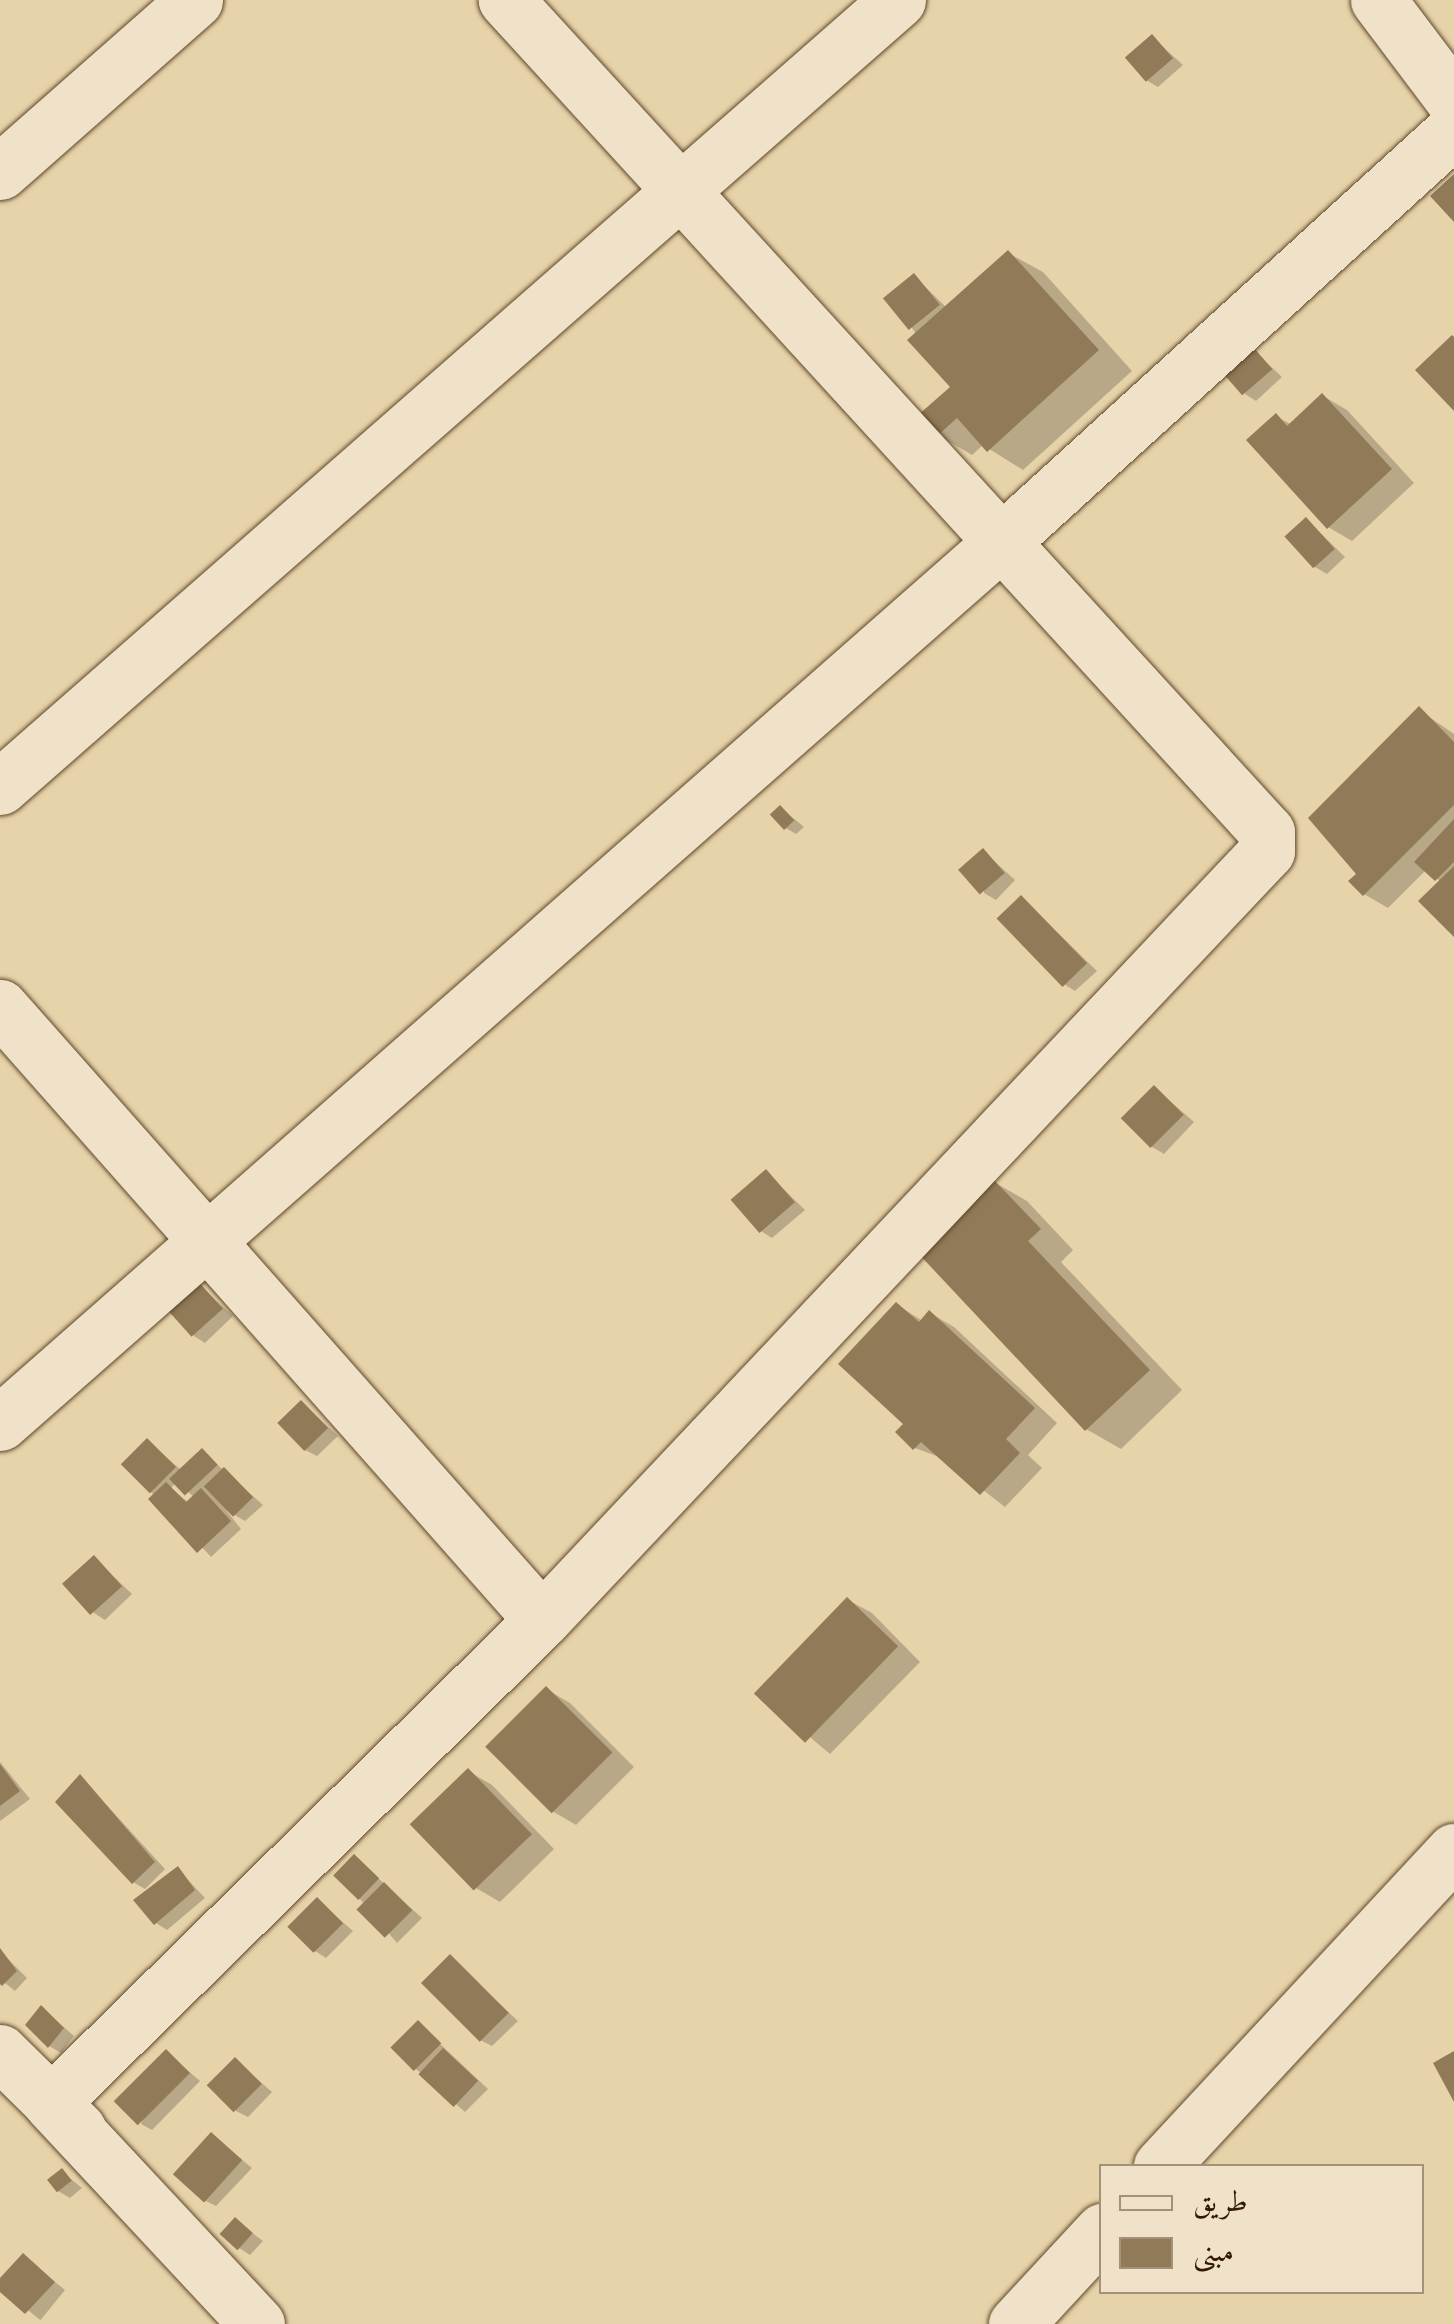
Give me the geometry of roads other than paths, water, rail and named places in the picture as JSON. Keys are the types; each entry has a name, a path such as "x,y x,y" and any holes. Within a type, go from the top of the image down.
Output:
{"street":[{"path":"0,172 195,0"},
{"path":"51,2103 542,1620 1267,851 1267,832 999,544 506,0"},
{"path":"0,787 898,0"},
{"path":"1393,6 1454,101"},
{"path":"0,1423 999,544 1454,130"},
{"path":"0,1007 542,1620"},
{"path":"1164,2164 1454,1851"},
{"path":"0,2052 257,2324"},
{"path":"51,2103 290,2324"},
{"path":"1016,2324 1099,2234"}]}
